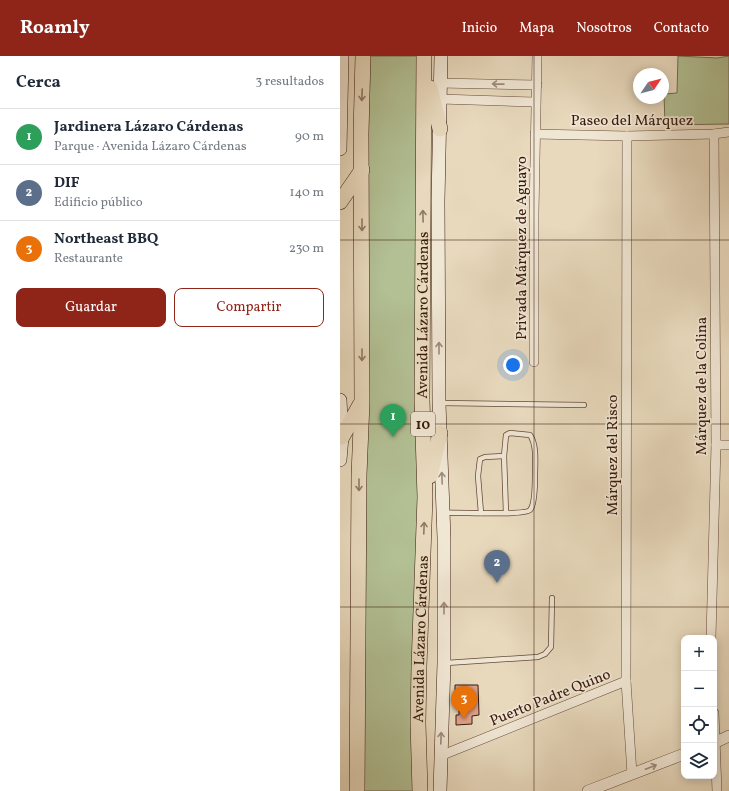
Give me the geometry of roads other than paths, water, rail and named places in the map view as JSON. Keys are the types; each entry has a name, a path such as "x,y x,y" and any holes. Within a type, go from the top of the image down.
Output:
{"highway":[{"path":"357,791 359,475 362,402 361,133 363,56"},
{"path":"424,56 424,67 440,129"},
{"name":"Avenida Lázaro Cárdenas","path":"420,791 419,688 425,497 422,400 424,56"},
{"path":"340,202 362,170"},
{"path":"341,436 362,402"},
{"path":"425,497 440,433"}],"main road":[{"path":"340,149 342,56"},
{"path":"440,791 444,663 443,513 439,402 438,201 441,56"},
{"path":"340,400 340,460"}],"street":[{"name":"Privada Márquez de Aguayo","path":"534,362 535,102 537,85 537,56"},
{"path":"440,83 537,85"},
{"path":"440,100 535,102"},
{"name":"Paseo del Márquez","path":"535,134 627,136 714,134 729,132"},
{"name":"Márquez de la Colina","path":"711,635 716,445 714,134"},
{"name":"Márquez del Risco","path":"627,136 626,681 632,774"},
{"path":"716,445 729,445"},
{"name":"Puerto Padre Quino","path":"440,756 626,681"},
{"path":"717,741 729,736"},
{"path":"715,743 717,791"},
{"path":"588,791 681,755"}],"lane":[{"path":"439,402 584,405"},
{"path":"443,513 481,513 506,513 521,513 528,512 532,508 535,486 533,440 530,435 510,433 506,435 504,456 506,513"},
{"path":"481,513 478,476 480,459 485,457 504,456"},
{"path":"444,663 538,657 545,654 551,647 552,598"}],"place":[{"name":"Jardinera Lázaro Cárdenas","path":"393,437"},
{"name":"DIF","path":"497,583"},
{"name":"Northeast BBQ","path":"464,719"}]}
